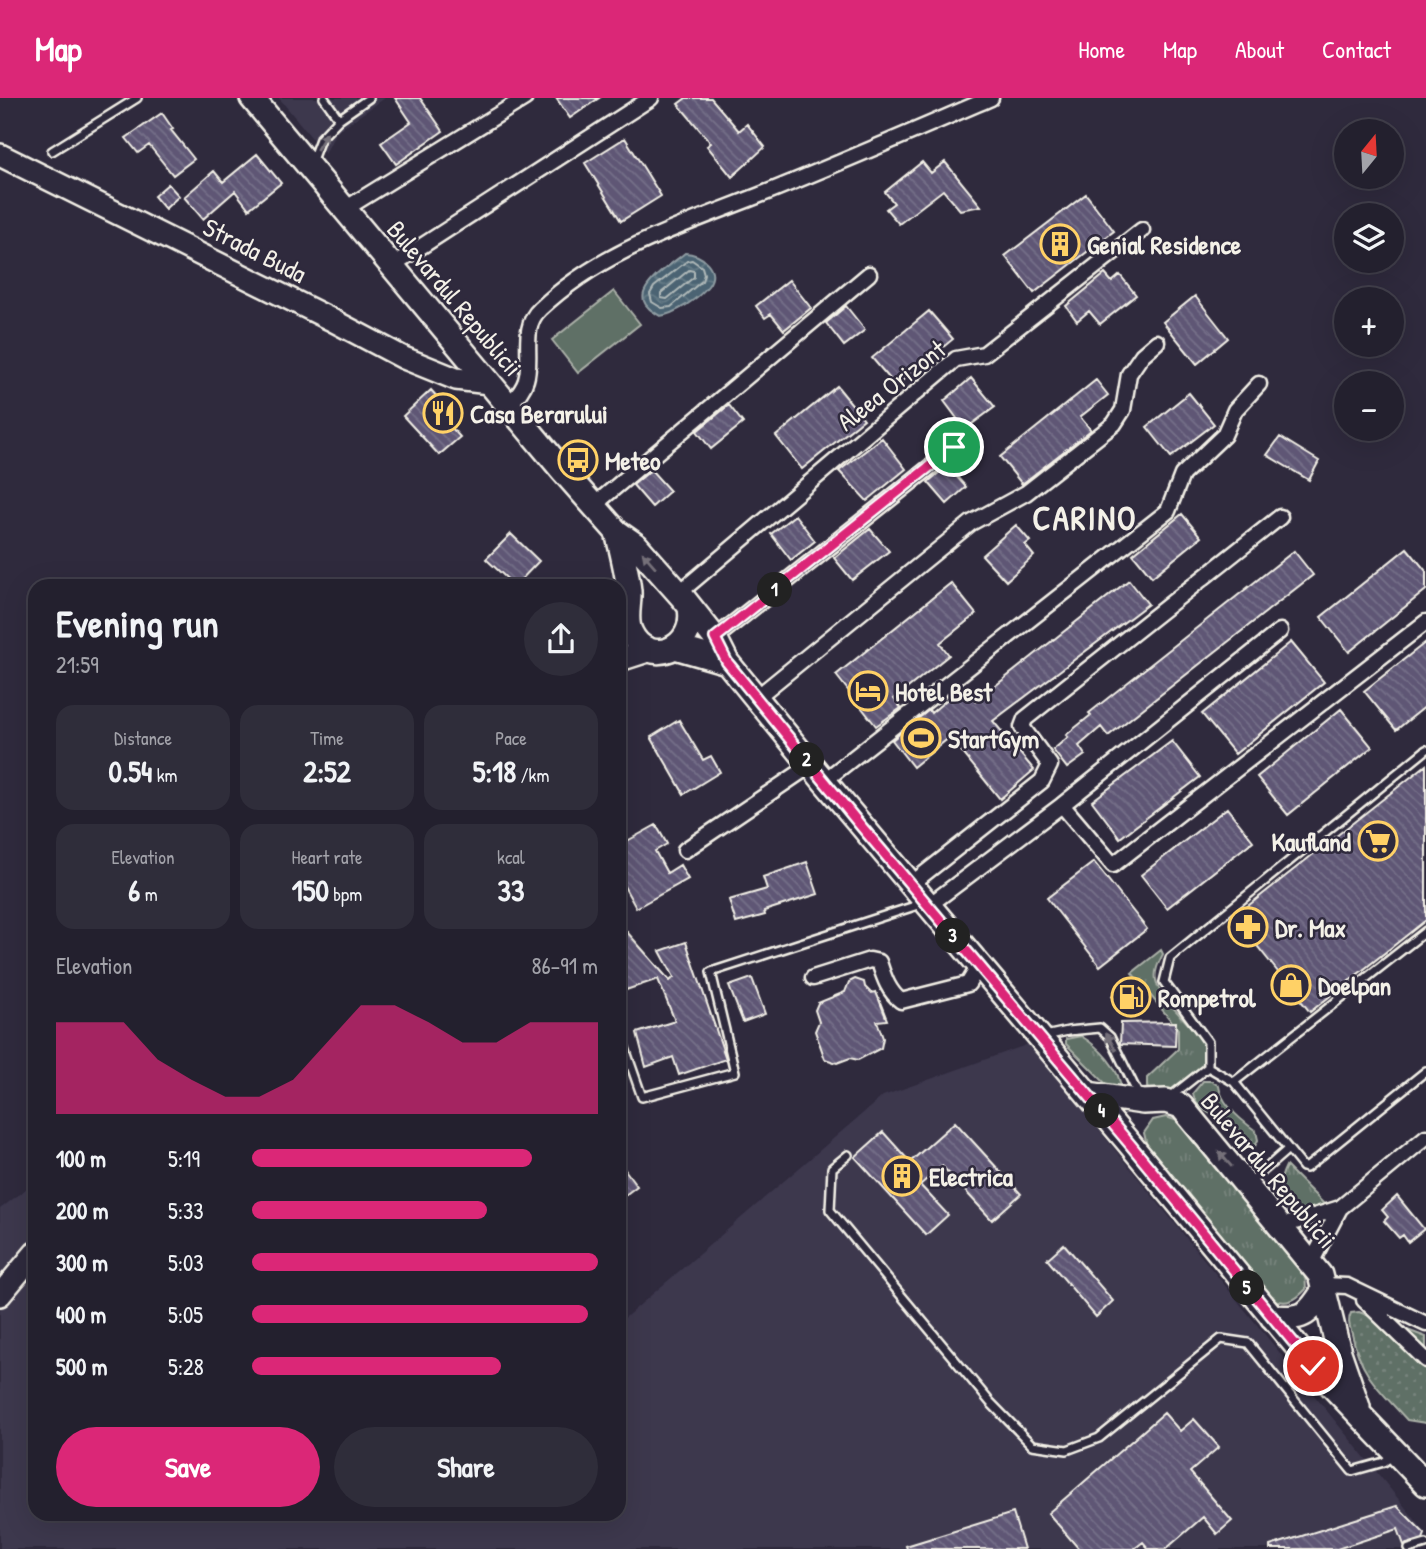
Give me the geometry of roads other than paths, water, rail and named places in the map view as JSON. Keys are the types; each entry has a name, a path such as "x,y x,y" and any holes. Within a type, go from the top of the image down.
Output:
{"main road":[{"name":"Bulevardul Republicii","path":"252,98 593,506 617,532 637,546 682,598 715,638 727,662 756,698 1313,1366 1396,1452 1423,1474"},
{"name":"Strada Buda","path":"0,155 404,358 456,379 489,383"},
{"name":"Bulevardul Republicii","path":"617,532 625,564 625,579"},
{"path":"626,658 650,650 676,647 690,630 692,619 682,598 666,587 644,590 636,597 626,624 636,641 650,650"},
{"path":"676,647 727,662"},
{"name":"Bulevardul Republicii","path":"1087,1094 1181,1106 1311,1263 1324,1288 1347,1381 1362,1416"},
{"name":"Bulevardul Republicii","path":"1129,1143 1137,1118 1155,1102"},
{"path":"0,1295 28,1261"},
{"name":"Bulevardul Republicii","path":"1272,1317 1297,1319 1312,1308 1324,1288"}],"street":[{"path":"345,209 525,98"},
{"path":"391,266 651,98"},
{"path":"508,406 521,392 526,381 530,326 537,311 602,261 682,225 784,186 992,98"},
{"name":"Aleea Orizont","path":"682,598 956,359 984,354 1142,230"},
{"path":"593,506 869,274"},
{"path":"756,698 971,523 1026,493 1114,424 1123,410 1129,374 1142,355 1157,342"},
{"path":"685,850 818,773 1168,511 1181,475 1224,435 1235,410 1259,384"},
{"path":"715,638 954,447"},
{"path":"921,898 1042,781 1050,765 1022,727 1025,719 1280,517"},
{"path":"1062,805 1113,865 1426,622"},
{"path":"921,898 1062,805 1280,631"},
{"path":"813,978 870,960 879,962 886,982 901,1001 968,984 979,966"},
{"path":"1282,1226 1340,1208 1426,1137"},
{"path":"1311,1263 1340,1208"},
{"path":"1324,1288 1347,1286 1426,1324"},
{"path":"1354,1290 1426,1360"}],"lane":[{"path":"52,151 137,98"},
{"path":"324,98 339,120"},
{"path":"310,166 320,139 339,120 369,98"},
{"path":"1208,1067 1208,1042 1164,982 1170,958 1426,750"},
{"path":"626,1051 642,1097 735,1072 711,972 921,898"},
{"path":"1234,1082 1426,931"},
{"path":"1039,1038 1068,1031 1100,1028 1110,1037 1155,1102 1208,1067"},
{"path":"1208,1067 1234,1082 1287,1150 1306,1168 1426,1071"},
{"path":"1248,1185 1287,1150"},
{"path":"848,1155 832,1168 830,1210 990,1402 1032,1445 1068,1450 1099,1438 1221,1339 1248,1343 1352,1471 1384,1462 1396,1452"},
{"path":"1409,1549 1426,1544"}],"water":[{"path":"685,253 697,256 707,263 711,268 711,280 704,291 692,301 660,316 646,306 646,288"}],"place":[{"name":"Genial Residence","path":"1060,244"},
{"name":"Casa Berarului","path":"443,413"},
{"name":"Meteo","path":"578,460"},
{"name":"Hotel Best","path":"868,691"},
{"name":"StartGym","path":"921,738"},
{"name":"Kaufland","path":"1378,841"},
{"name":"Dr. Max","path":"1248,927"},
{"name":"Doelpan","path":"1291,985"},
{"name":"Rompetrol","path":"1131,997"},
{"name":"Electrica","path":"902,1176"}],"district":[{"name":"CARINO","path":"1085,518"}]}
